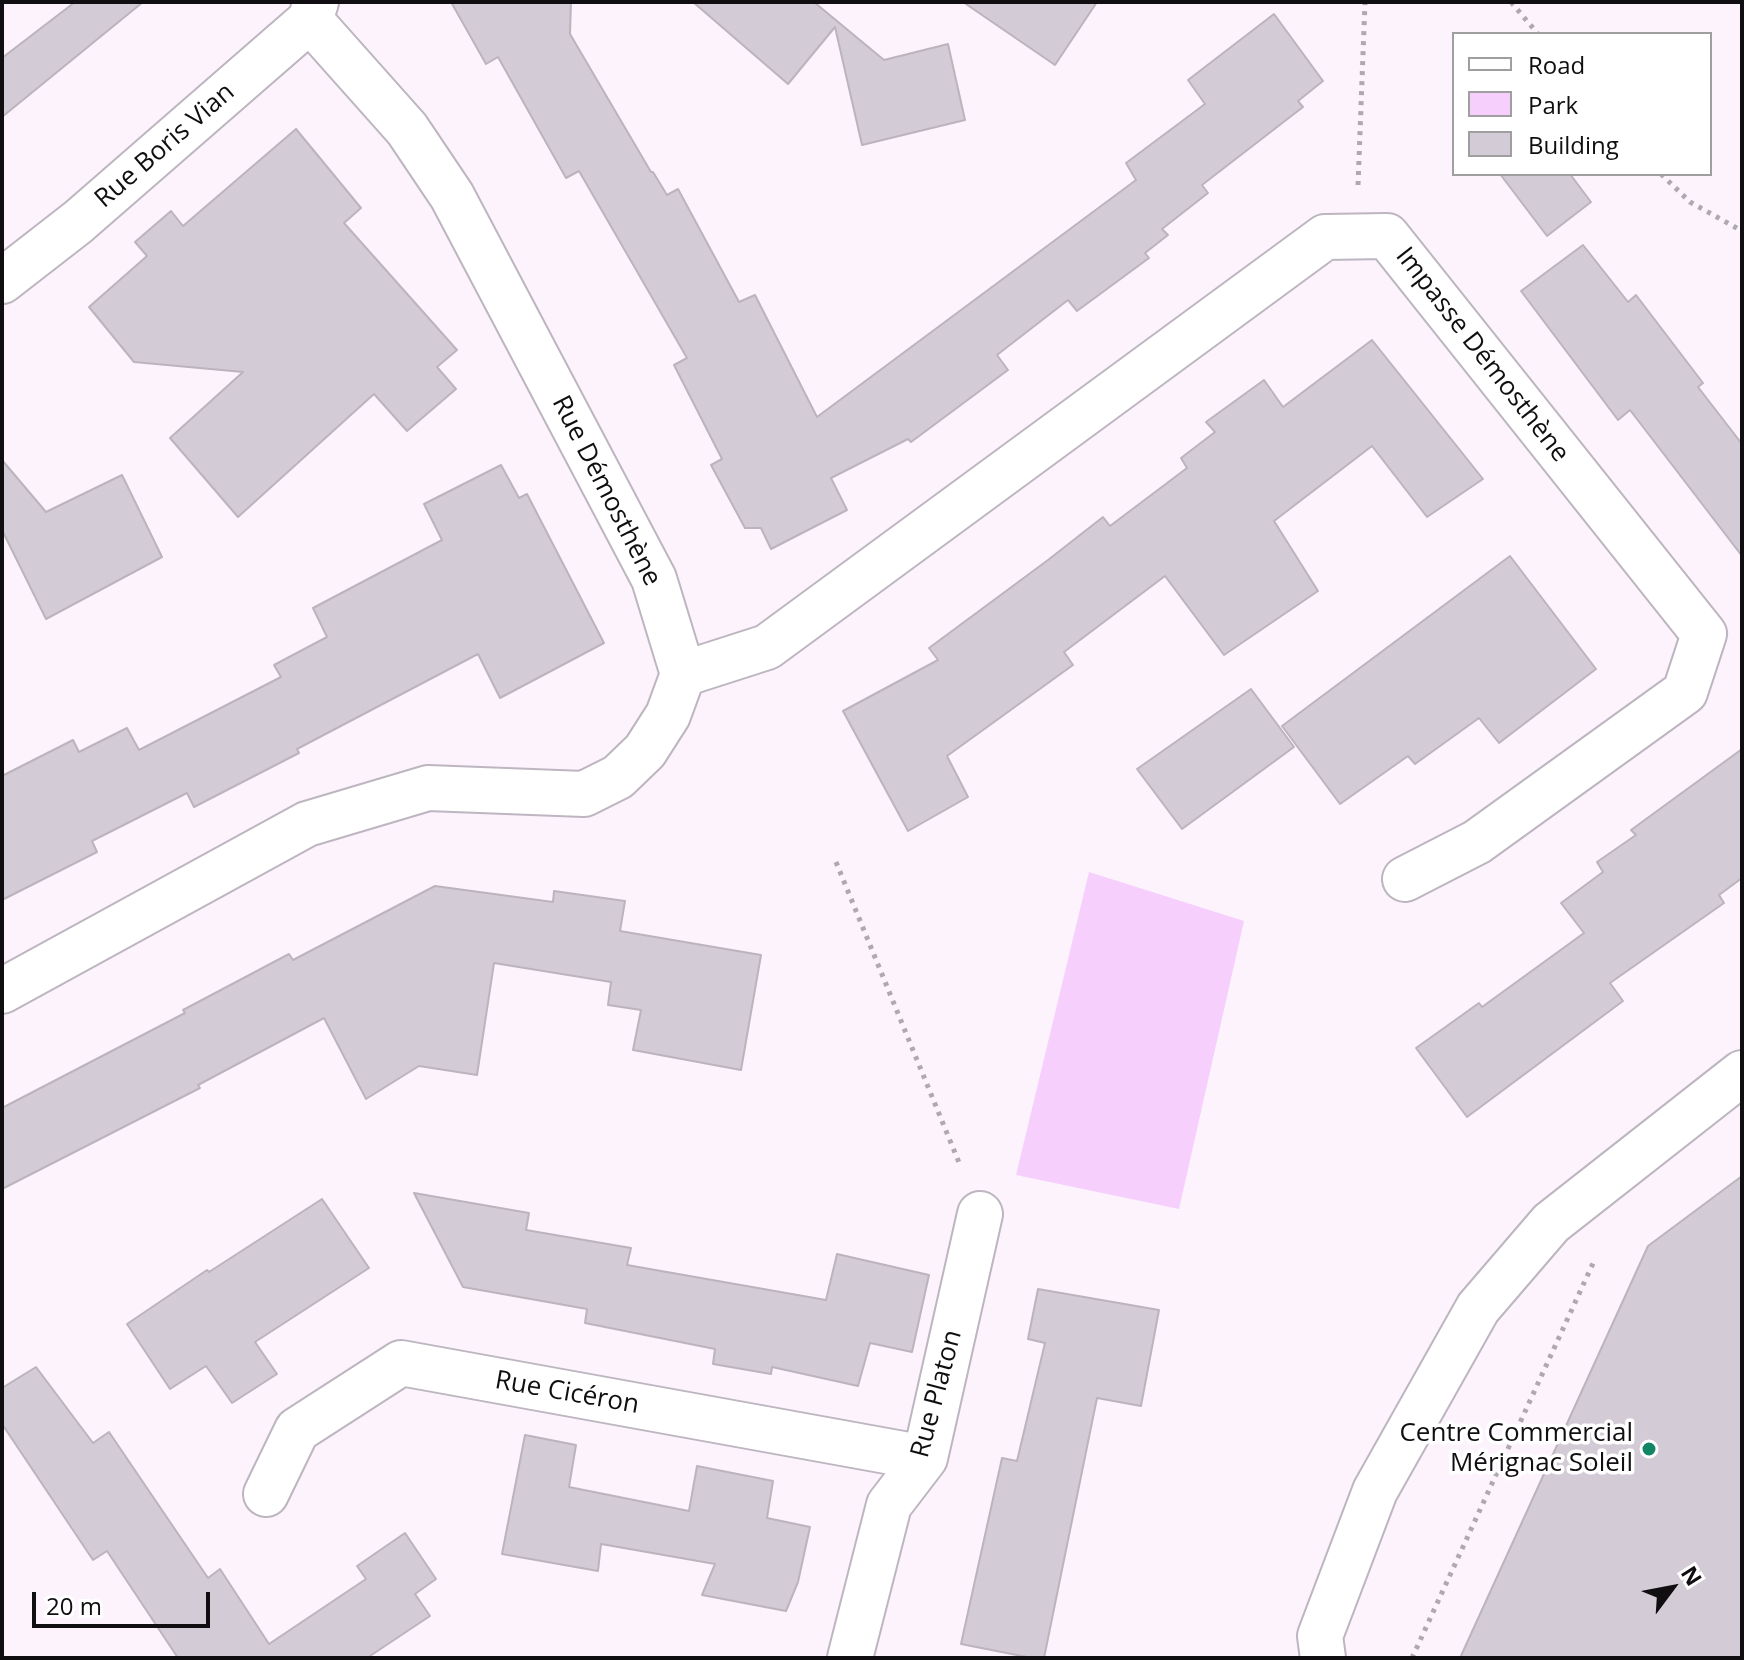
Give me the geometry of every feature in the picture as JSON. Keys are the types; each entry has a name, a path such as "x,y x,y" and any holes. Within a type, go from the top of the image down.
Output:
{"street":[{"name":"Rue Boris Vian","path":"2,281 78,222 313,11"},
{"name":"Rue Démosthène","path":"313,11 407,129 452,196 654,579 683,674"},
{"name":"Impasse Démosthène","path":"683,674 767,647 1325,237 1387,236 1704,634 1685,692 1477,842 1405,879"},
{"path":"2,991 307,824 428,788 584,794 618,777 645,751 668,715 683,674"},
{"path":"1312,1651 1375,1491 1478,1308 1551,1223 1742,1073"},
{"name":"Rue Platon","path":"850,1658 889,1505 925,1458 980,1214"},
{"name":"Rue Cicéron","path":"266,1494 297,1430 401,1363 925,1458"}],"path":[{"path":"1356,236 1365,2"},
{"path":"1511,2 1536,32"},
{"path":"1663,176 1690,202 1742,231"},
{"path":"836,862 980,1214"},
{"path":"1412,1658 1598,1252"}],"green space":[{"path":"1089,872 1244,921 1179,1209 1016,1175"}],"building":[{"path":"75,2 143,2 2,117 2,58"},
{"path":"451,2 571,2 570,34 651,172 667,195 678,189 739,302 755,295 817,417 1136,180 1126,163 1205,104 1188,80 1274,14 1323,81 1298,101 1303,107 1202,185 1208,193 1162,229 1168,235 1145,253 1149,258 1077,311 1068,300 997,355 1008,370 911,442 908,439 831,478 847,510 771,549 761,528 745,528 711,465 722,459 674,365 687,358 579,171 566,178 498,57 486,64"},
{"path":"693,2 814,2 884,60 948,44 965,120 862,145 835,27 788,84"},
{"path":"963,2 1097,2 1055,65"},
{"path":"296,129 361,208 344,223 457,350 437,367 456,389 407,431 374,394 238,517 170,438 243,372 134,362 89,307 147,256 135,242 171,211 183,226"},
{"path":"1502,176 1572,176 1591,202 1547,236"},
{"path":"1583,245 1628,302 1636,295 1703,383 1698,387 1742,444 1742,556 1630,410 1618,420 1521,291"},
{"path":"1372,340 1483,479 1427,517 1372,446 1274,521 1318,591 1224,655 1165,576 1064,652 1073,665 947,756 968,797 908,831 843,711 938,660 929,648 1103,517 1110,526 1187,468 1181,458 1215,432 1206,422 1264,380 1283,407"},
{"path":"2,460 46,512 122,475 162,557 46,619 2,530"},
{"path":"501,465 519,498 527,494 604,643 500,698 478,654 194,807 187,793 92,841 97,852 2,900 2,776 73,740 79,752 127,728 139,750 281,677 274,665 327,637 313,608 442,540 424,504"},
{"path":"1510,556 1596,669 1499,743 1479,718 1415,764 1408,756 1340,804 1282,726"},
{"path":"1251,689 1294,747 1182,829 1137,769"},
{"path":"1742,749 1742,878 1719,895 1724,903 1610,983 1623,1001 1467,1117 1416,1048 1479,1003 1482,1007 1584,933 1561,903 1603,872 1597,862 1636,835 1631,830"},
{"path":"435,886 553,902 554,891 625,901 620,931 761,955 741,1070 633,1050 641,1010 608,1005 611,982 494,963 477,1075 419,1066 366,1099 324,1018 198,1085 200,1088 2,1189 2,1108 185,1013 183,1010 289,954 293,960"},
{"name":"Centre Commercial Mérignac Soleil","path":"1742,1176 1742,1658 1460,1658 1648,1246"},
{"path":"414,1193 529,1213 526,1230 631,1248 627,1265 826,1300 837,1254 929,1275 912,1352 870,1343 858,1386 772,1367 771,1374 713,1364 715,1349 585,1323 587,1309 463,1287"},
{"path":"322,1199 369,1268 255,1342 277,1374 232,1403 206,1366 170,1389 127,1324"},
{"path":"1038,1289 1159,1310 1141,1406 1097,1398 1044,1658 1032,1658 961,1644 1002,1458 1017,1461 1045,1343 1028,1339"},
{"path":"36,1367 93,1443 109,1432 208,1578 220,1569 269,1644 366,1579 357,1566 405,1533 436,1579 415,1594 430,1616 367,1658 178,1658 107,1551 93,1560 2,1424 2,1388"},
{"path":"525,1435 576,1445 569,1487 689,1511 697,1466 773,1481 767,1518 810,1527 798,1582 786,1611 702,1595 715,1564 601,1544 598,1571 502,1554"}],"place":[{"name":"Centre Commercial Mérignac Soleil","path":"1649,1449"}]}
